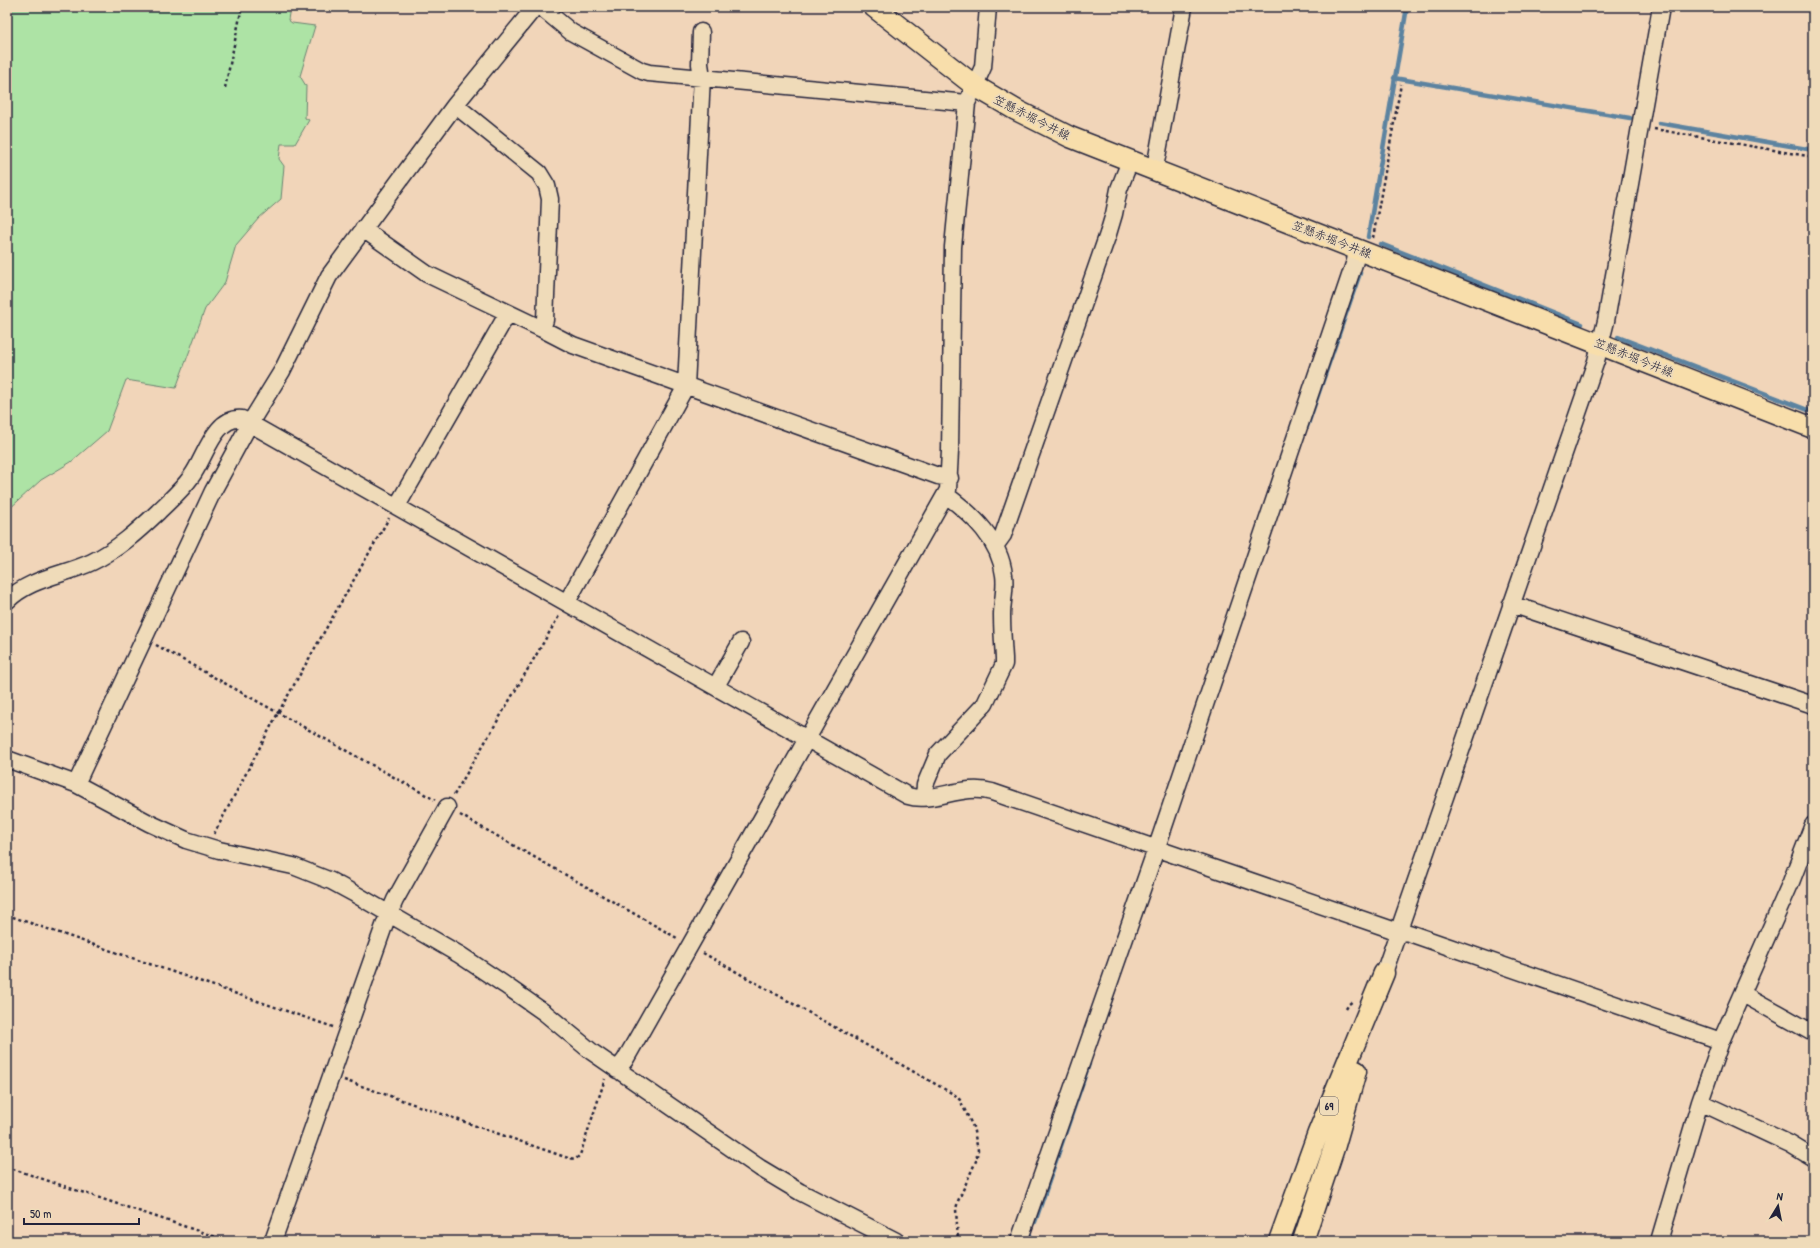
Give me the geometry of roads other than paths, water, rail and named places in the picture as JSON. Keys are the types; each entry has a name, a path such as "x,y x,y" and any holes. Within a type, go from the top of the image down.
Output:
{"main road":[{"name":"笠懸赤堀今井線","path":"874,7 971,94 1130,161 1813,428"},
{"name":"69","path":"1279,1241 1318,1133 1384,973"},
{"name":"69","path":"1303,1241 1335,1145 1384,973"}],"street":[{"path":"76,784 213,491 250,423 282,371 329,276 455,105 535,7"},
{"path":"541,7 571,32 642,71 702,77 971,94"},
{"path":"615,1068 625,1060 691,946 946,495 950,478 953,247 971,94 983,67 988,7"},
{"path":"1154,170 1158,157 1184,7"},
{"path":"1384,973 1400,931 1511,604 1596,361 1606,321 1661,7"},
{"path":"567,602 686,386 702,77 700,64 702,32"},
{"path":"455,105 539,173 547,186 550,200 545,320 542,329"},
{"path":"995,546 1003,535 1082,310 1114,214 1119,189 1130,161"},
{"path":"363,229 428,274 572,345 938,476 950,478"},
{"path":"1019,1241 1156,848 1355,261 1363,251"},
{"path":"397,506 508,313"},
{"path":"7,601 20,591 92,562 117,547 181,490 197,469 214,436 222,426 236,418 242,419 808,738 908,796 918,798 972,789 986,790 1721,1041"},
{"path":"924,797 925,785 938,754 985,704 1004,664 1002,614 1004,576 995,546 977,522 946,495"},
{"path":"1511,604 1813,705"},
{"path":"716,686 741,642"},
{"path":"7,759 76,784 170,833 208,846 294,866 331,881 460,955 545,1013 592,1052 701,1128 783,1182 845,1216 896,1241"},
{"path":"273,1241 389,913 447,807"},
{"path":"1659,1241 1700,1102 1721,1041 1791,882 1813,825"},
{"path":"1743,994 1813,1033"},
{"path":"1700,1102 1784,1141 1813,1158"}],"waterway":[{"path":"1368,237 1407,7"},
{"path":"1394,78 1630,118"},
{"path":"1659,123 1813,150"},
{"path":"1381,244 1582,324"},
{"path":"1307,427 1360,273"},
{"path":"1618,337 1813,412"},
{"path":"1035,1222 1089,1064"},
{"path":"1028,1241 1030,1235"}]}
